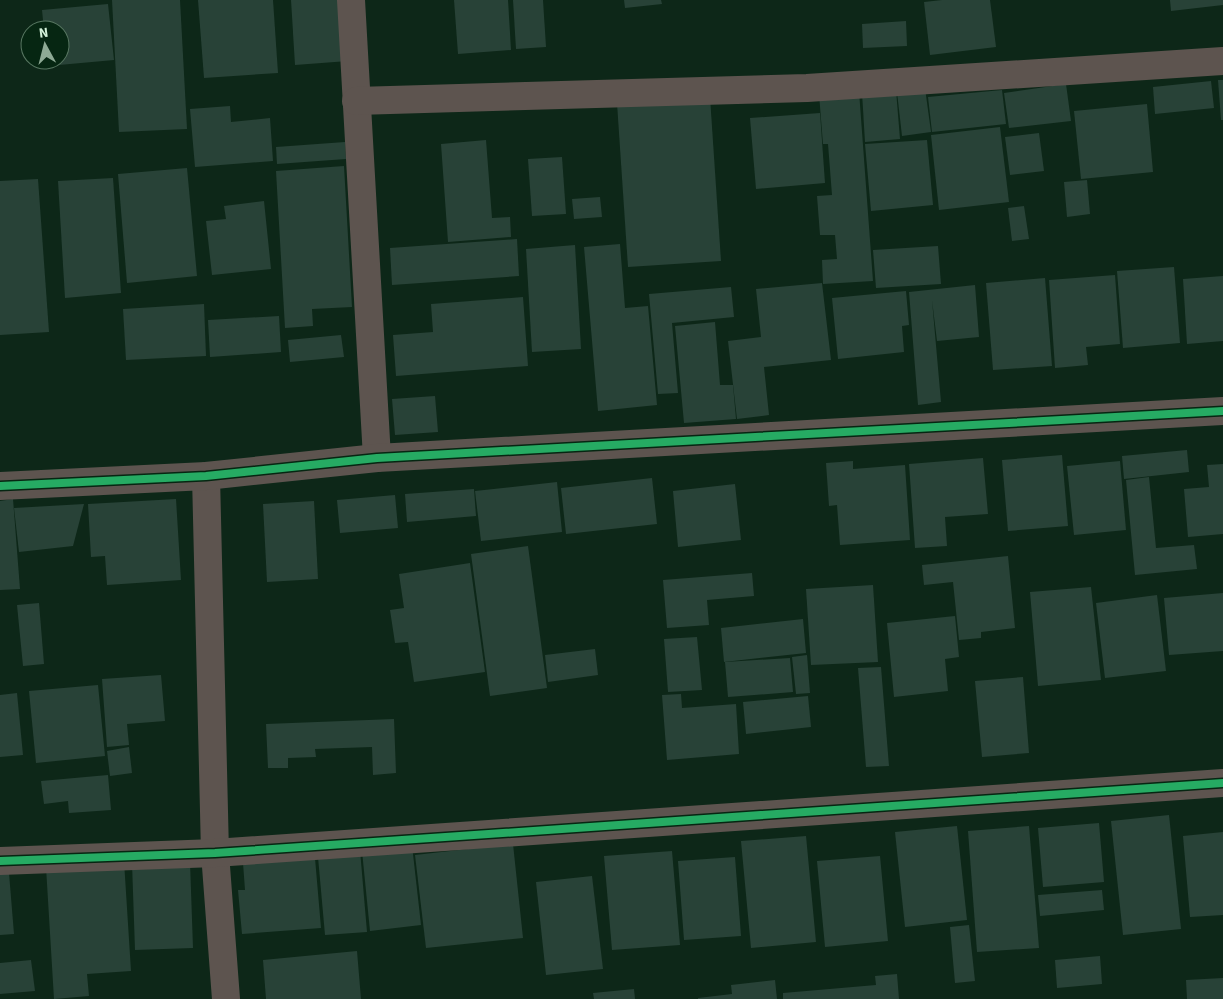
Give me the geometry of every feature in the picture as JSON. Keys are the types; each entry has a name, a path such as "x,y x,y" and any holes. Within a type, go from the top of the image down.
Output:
{"street":[{"path":"351,0 377,458"},
{"path":"356,101 807,88 1223,61"},
{"path":"0,486 206,476 377,458 1223,411"},
{"path":"206,476 215,853 226,999"},
{"path":"0,861 215,853 1223,783"}],"building":[{"path":"112,0 180,0 187,129 119,132"},
{"path":"198,0 273,0 278,73 204,78"},
{"path":"291,0 344,0 348,61 295,65"},
{"path":"454,0 508,0 511,50 458,54"},
{"path":"513,0 543,0 546,47 516,49"},
{"path":"624,0 661,0 662,4 625,8"},
{"path":"990,0 996,47 930,55 924,2"},
{"path":"1170,0 1223,0 1223,5 1171,11"},
{"path":"108,4 114,60 70,64 70,20 43,20 42,10"},
{"path":"906,21 907,46 863,48 862,24"},
{"path":"1218,80 1223,80 1223,120 1221,120"},
{"path":"1211,81 1214,108 1155,114 1153,87"},
{"path":"1066,84 1071,121 1009,128 1004,93"},
{"path":"925,88 931,132 902,136 897,92"},
{"path":"896,90 900,139 865,142 862,93"},
{"path":"1002,90 1006,124 932,132 928,97"},
{"path":"859,91 873,281 823,284 822,260 837,259 835,235 820,235 817,196 832,195 828,144 823,144 819,94"},
{"path":"710,97 721,261 628,267 617,103"},
{"path":"1147,104 1153,172 1081,179 1074,111"},
{"path":"230,106 231,122 270,118 273,161 195,167 190,109"},
{"path":"820,113 825,183 756,189 750,118"},
{"path":"1000,127 1009,202 939,210 931,135"},
{"path":"1039,133 1044,171 1010,175 1005,137"},
{"path":"486,140 492,218 510,217 511,237 448,242 441,144"},
{"path":"927,140 933,205 871,211 865,144"},
{"path":"345,142 346,159 277,164 276,147"},
{"path":"562,157 566,214 532,216 528,159"},
{"path":"344,166 352,307 312,309 313,326 285,328 276,171"},
{"path":"187,168 197,276 127,283 118,174"},
{"path":"113,178 121,293 65,298 58,181"},
{"path":"38,179 49,332 0,335 0,181"},
{"path":"1087,180 1090,214 1067,217 1064,182"},
{"path":"600,197 602,217 574,219 572,199"},
{"path":"264,201 271,269 212,275 206,221 226,219 224,206"},
{"path":"1024,206 1029,239 1012,241 1008,208"},
{"path":"517,239 519,276 392,285 390,248"},
{"path":"620,244 625,308 648,306 657,405 598,411 584,247"},
{"path":"575,245 581,349 532,352 526,249"},
{"path":"938,246 941,284 876,288 873,250"},
{"path":"1174,267 1180,343 1123,348 1117,271"},
{"path":"1115,275 1120,344 1086,347 1088,365 1055,368 1049,280"},
{"path":"1223,276 1223,341 1187,344 1183,279"},
{"path":"1045,278 1052,366 993,370 986,283"},
{"path":"822,283 831,360 764,367 769,415 737,419 728,341 761,337 756,289"},
{"path":"975,285 979,337 937,341 932,300 941,402 918,405 909,292"},
{"path":"731,287 734,317 672,323 678,393 658,394 649,294"},
{"path":"906,291 909,325 902,326 904,352 838,359 832,298"},
{"path":"523,297 528,366 396,376 393,335 433,332 431,304"},
{"path":"204,304 206,356 126,360 123,309"},
{"path":"279,316 281,352 210,357 208,320"},
{"path":"715,322 720,385 733,385 736,419 684,423 675,326"},
{"path":"341,335 344,357 290,362 288,340"},
{"path":"435,396 438,432 395,435 392,399"},
{"path":"1187,450 1189,472 1124,479 1122,456"},
{"path":"1062,455 1068,526 1008,531 1002,460"},
{"path":"983,458 988,514 945,517 947,546 915,548 909,464"},
{"path":"853,461 853,469 905,465 910,540 840,545 837,505 829,506 826,463"},
{"path":"1120,461 1126,530 1074,535 1067,466"},
{"path":"1223,464 1223,534 1188,537 1184,489 1209,487 1207,465"},
{"path":"1149,477 1156,548 1194,545 1197,569 1135,575 1126,480"},
{"path":"652,478 657,524 566,534 561,488"},
{"path":"557,482 562,532 481,541 475,491"},
{"path":"735,484 741,540 678,547 673,491"},
{"path":"474,489 476,516 407,522 405,494"},
{"path":"395,495 398,528 340,533 337,500"},
{"path":"13,499 20,589 0,590 0,501"},
{"path":"176,499 181,580 107,585 105,556 91,557 88,504"},
{"path":"314,501 318,579 267,582 263,504"},
{"path":"84,504 73,546 19,552 14,508"},
{"path":"528,546 547,688 490,696 471,554"},
{"path":"1008,556 1015,628 981,632 981,638 959,640 953,582 924,585 922,565"},
{"path":"470,563 485,672 414,682 408,642 395,643 390,610 404,608 399,574"},
{"path":"752,573 754,596 707,600 709,625 667,628 663,580"},
{"path":"873,585 878,662 811,665 806,589"},
{"path":"1091,587 1101,680 1038,686 1030,592"},
{"path":"1223,593 1223,651 1169,655 1164,598"},
{"path":"1157,595 1166,671 1105,678 1096,603"},
{"path":"39,603 44,664 23,666 17,605"},
{"path":"955,616 959,657 945,659 948,691 894,697 887,623"},
{"path":"803,619 806,653 724,662 721,628"},
{"path":"697,637 702,690 668,692 664,639"},
{"path":"595,649 598,675 548,682 545,655"},
{"path":"807,655 810,693 796,694 792,657"},
{"path":"790,658 793,692 728,697 725,662"},
{"path":"881,667 889,766 866,767 858,668"},
{"path":"161,675 165,721 127,724 129,745 107,747 102,679"},
{"path":"1023,677 1029,753 982,757 975,681"},
{"path":"98,685 105,756 36,763 29,691"},
{"path":"17,693 23,755 0,757 0,695"},
{"path":"681,694 682,708 736,704 739,754 667,760 662,695"},
{"path":"808,696 811,727 746,734 743,702"},
{"path":"394,719 396,773 373,775 372,747 315,749 316,757 288,758 288,768 268,768 266,724"},
{"path":"129,747 132,773 110,776 107,751"},
{"path":"108,775 111,810 69,813 68,801 44,804 41,781"},
{"path":"1169,815 1181,929 1123,935 1111,821"},
{"path":"1099,823 1104,882 1043,887 1038,828"},
{"path":"957,826 967,920 905,927 895,832"},
{"path":"1029,826 1039,948 977,952 968,831"},
{"path":"1223,832 1223,915 1190,917 1183,836"},
{"path":"806,836 816,942 751,948 741,841"},
{"path":"513,844 523,938 426,948 415,855"},
{"path":"412,845 421,925 370,931 362,851"},
{"path":"360,850 367,932 325,935 318,857"},
{"path":"672,851 680,945 612,950 604,856"},
{"path":"880,856 888,941 825,947 817,861"},
{"path":"735,857 741,936 684,940 678,861"},
{"path":"315,858 321,928 242,934 238,890 245,890 243,863"},
{"path":"124,861 131,971 87,974 89,996 54,999 46,867"},
{"path":"190,862 193,948 135,950 132,863"},
{"path":"9,873 14,934 0,935 0,874"},
{"path":"592,876 603,969 546,975 536,882"},
{"path":"1102,890 1104,910 1040,916 1038,895"},
{"path":"969,925 975,981 955,983 950,927"},
{"path":"357,951 361,999 266,999 263,960"},
{"path":"1100,956 1102,984 1057,988 1055,960"},
{"path":"31,960 35,991 0,994 0,963"},
{"path":"897,974 899,999 783,999 783,993 876,985 875,976"},
{"path":"1223,978 1223,999 1187,999 1186,980"},
{"path":"775,980 777,999 698,999 732,994 731,985"},
{"path":"634,989 635,999 594,999 593,993"}],"cycle path":[{"path":"0,486 206,476 377,458 1223,411"},
{"path":"0,861 215,853 1223,783"}]}
